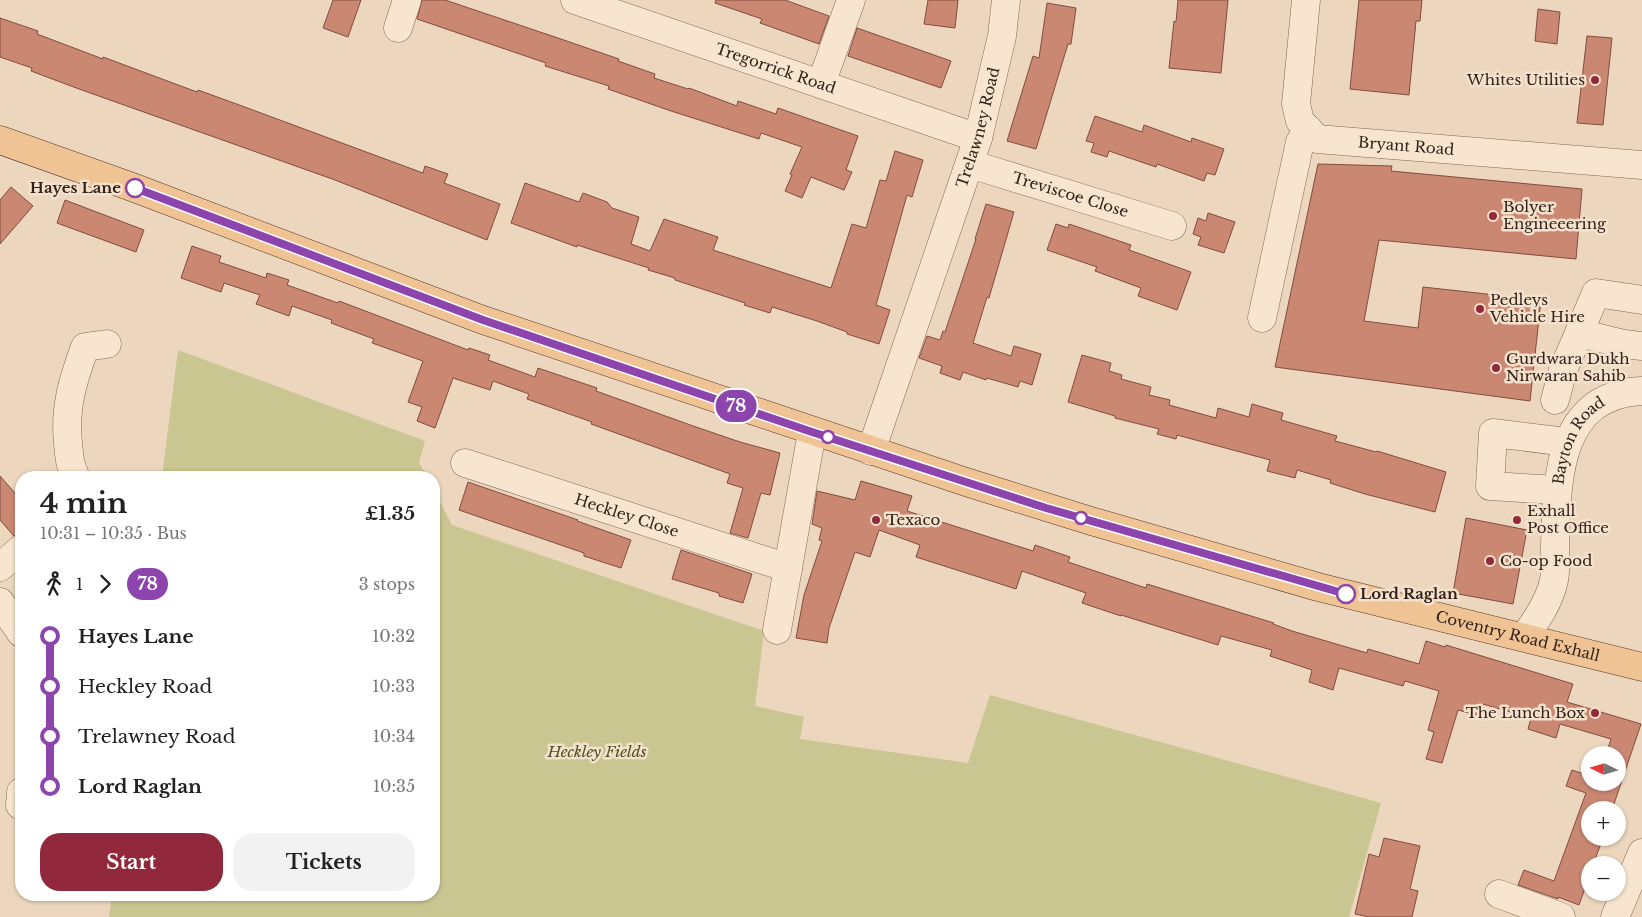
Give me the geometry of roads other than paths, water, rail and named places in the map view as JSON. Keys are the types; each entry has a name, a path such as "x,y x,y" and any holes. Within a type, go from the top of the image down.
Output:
{"main road":[{"name":"Coventry Road Exhall","path":"0,140 132,187 483,320 871,451 1074,516 1318,587 1642,667"}],"street":[{"path":"398,28 407,0"},
{"path":"821,84 851,0"},
{"name":"Trelawney Road","path":"871,451 978,138 1002,36 1006,0"},
{"path":"1262,318 1300,142 1308,129 1300,121 1296,104 1306,0"},
{"name":"Tregorrick Road","path":"579,1 978,138"},
{"name":"Bryant Road","path":"1308,129 1317,139 1642,165"},
{"name":"Treviscoe Close","path":"970,164 1172,226"},
{"path":"1555,400 1563,370 1596,293 1642,300"},
{"path":"1579,333 1624,344 1642,346"},
{"path":"72,471 66,422 69,398 85,347 107,344"},
{"name":"Bayton Road","path":"1524,637 1545,604 1554,581 1557,490 1567,442 1582,417 1600,402 1627,392 1642,391"},
{"path":"777,630 812,432"},
{"path":"1557,490 1490,486 1494,433 1567,442"},
{"name":"Heckley Close","path":"465,462 788,568"},
{"path":"0,567 15,554"},
{"path":"0,602 15,624"},
{"path":"1615,917 1640,867"},
{"path":"1498,894 1561,917"}],"place":[{"name":"Whites Utilities","path":"1595,80"},
{"name":"Hayes Lane","path":"135,188"},
{"name":"Bolyer Engineeering","path":"1493,216"},
{"name":"Pedleys Vehicle Hire","path":"1480,309"},
{"name":"Gurdwara Dukh Nirwaran Sahib","path":"1496,368"},
{"name":"Texaco","path":"876,520"},
{"name":"Exhall Post Office","path":"1517,520"},
{"name":"Co-op Food","path":"1490,561"},
{"name":"Lord Raglan","path":"1346,594"},
{"name":"The Lunch Box","path":"1595,713"}],"park label":[{"name":"Heckley Fields","path":"597,752"}]}
